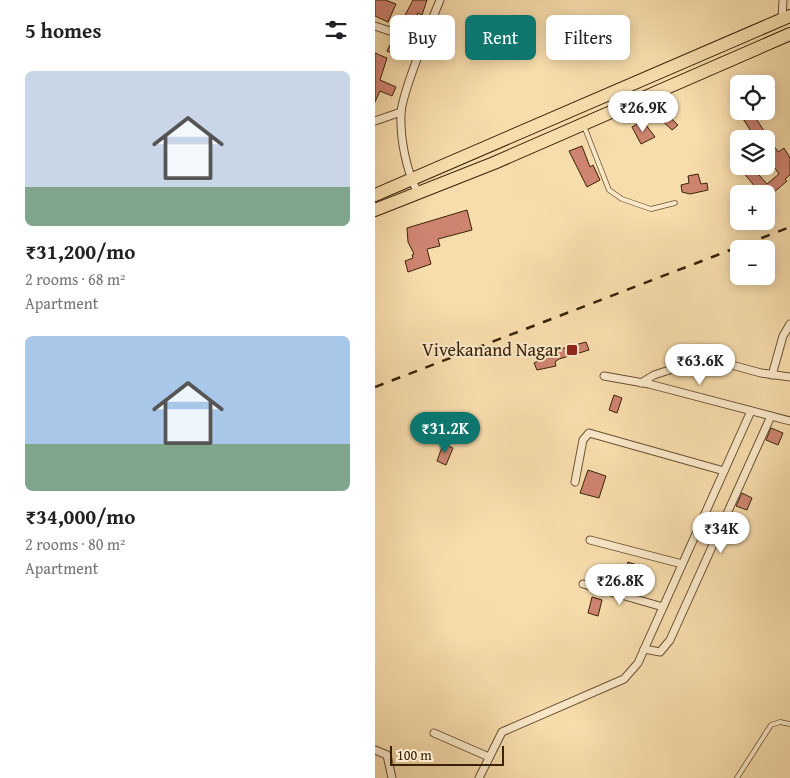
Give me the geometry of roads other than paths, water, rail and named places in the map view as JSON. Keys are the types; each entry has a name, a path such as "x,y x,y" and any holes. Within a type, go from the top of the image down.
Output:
{"highway":[{"path":"375,194 786,18"},
{"path":"375,210 583,124 790,34"},
{"path":"698,56 705,71"}],"street":[{"path":"434,15 440,0"},
{"path":"783,0 786,18"},
{"path":"375,27 390,32"},
{"path":"417,60 401,112 403,144 411,179 418,193"},
{"path":"375,121 401,112"},
{"path":"772,375 783,336 790,324"},
{"path":"641,383 654,375 706,358 790,378"},
{"path":"604,376 641,383 790,421"},
{"path":"479,778 499,735 507,729 624,680 638,663 751,411"},
{"path":"645,649 660,652 670,640 771,416"},
{"path":"575,482 583,440 589,432 725,471"},
{"path":"590,540 682,564"},
{"path":"583,584 663,607"},
{"path":"434,734 489,757"},
{"path":"375,750 384,753 389,758 392,778"}],"lane":[{"path":"583,124 609,190 617,197 651,209 675,203"},
{"path":"737,778 771,724 780,722 790,724"}],"railway":[{"path":"375,387 790,227"}],"place":[{"name":"Vivekanand Nagar","path":"572,350"}]}
